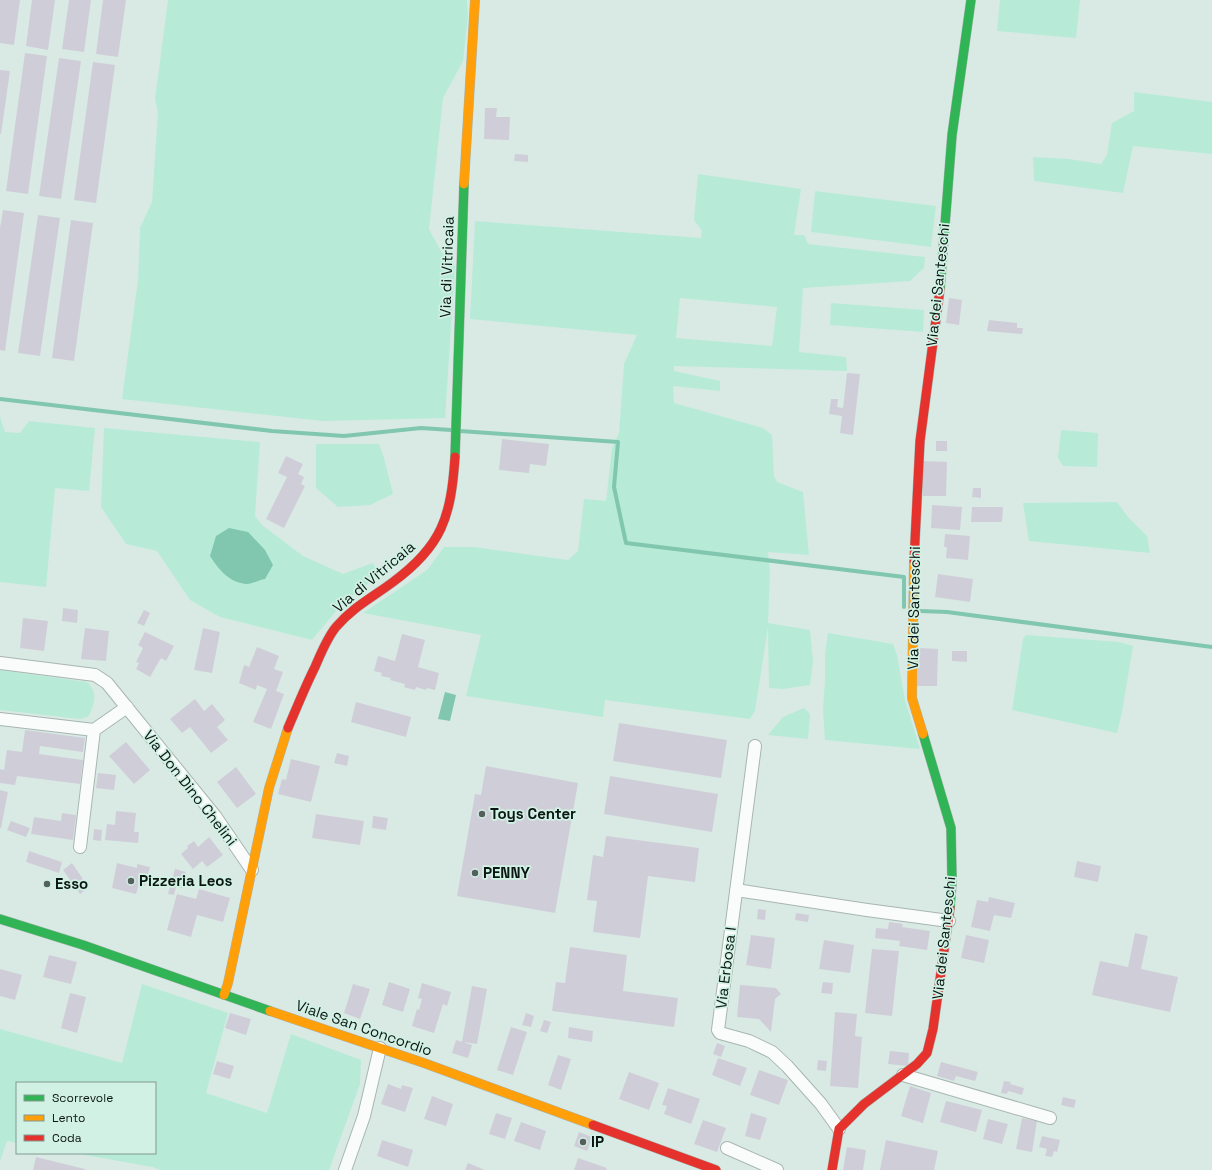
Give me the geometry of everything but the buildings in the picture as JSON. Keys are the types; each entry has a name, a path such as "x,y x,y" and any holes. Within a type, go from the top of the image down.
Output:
{"street":[{"name":"Via di Vitricaia","path":"224,995 269,788 285,737 299,701 323,648 336,628 353,609 393,582 420,560 437,538 447,513 453,487 456,442 465,161 475,0"},
{"name":"Via dei Santeschi","path":"839,1129 864,1104 917,1064 926,1054 933,1030 949,921 952,880 950,828 912,698 913,613 920,441 938,308 952,135 971,0"},
{"name":"Via Don Dino Chelini","path":"0,663 95,675 108,683 215,816 252,870"},
{"path":"0,718 94,730 127,707"},
{"path":"80,847 94,730"},
{"name":"Via Erbosa I","path":"755,746 718,1030 720,1033 749,1041 772,1052 787,1066 821,1104 839,1129"},
{"path":"736,890 949,921"},
{"name":"Viale San Concordio","path":"0,919 83,945 380,1048 716,1170"},
{"path":"346,1170 364,1116 380,1048"},
{"path":"903,1075 1050,1118"},
{"path":"832,1170 839,1129"},
{"path":"727,1148 777,1170"}],"shaded area":[{"path":"168,0 467,0 468,16 463,61 443,98 429,229 442,253 451,259 455,266 445,418 323,421 122,399 138,280 140,228 152,202 158,112 155,99"},
{"path":"1000,0 1080,0 1076,38 997,31"},
{"path":"1134,92 1212,102 1212,154 1133,146 1123,193 1034,181 1033,157 1069,159 1101,164 1107,155 1112,123 1134,111"},
{"path":"698,174 801,189 794,235 804,235 808,244 925,257 924,268 910,281 803,288 799,352 846,357 847,371 674,366 674,371 720,381 720,391 673,386 674,403 763,428 772,435 774,476 777,482 803,492 809,555 768,552 770,572 768,623 810,630 813,662 810,685 783,689 769,688 768,627 755,711 750,719 605,700 603,717 466,696 481,635 363,613 427,570 444,547 474,547 568,560 578,551 584,499 606,501 612,448 619,433 624,364 637,335 470,319 475,221 701,238 702,231 694,220","holes":["680,298 777,307 772,346 676,338"]},
{"path":"815,191 936,206 931,247 811,232"},
{"path":"831,303 924,310 923,332 830,325"},
{"path":"0,417 5,432 20,433 29,421 95,428 89,491 55,488 46,587 0,582"},
{"path":"104,428 260,442 255,516 262,525 303,556 343,574 373,563 379,575 341,605 312,640 220,617 190,600 157,551 126,544 101,507"},
{"path":"1061,430 1098,433 1097,467 1063,466 1058,458"},
{"path":"316,444 379,444 393,494 370,505 338,507 316,488"},
{"path":"1117,502 1128,517 1147,536 1150,553 1029,541 1023,503"},
{"path":"229,528 248,532 265,550 273,565 265,579 247,584 235,581 221,571 213,561 210,556 216,536"},
{"path":"828,633 893,644 897,655 905,700 920,749 825,740 823,710 825,653"},
{"path":"1026,635 1119,642 1133,646 1117,733 1012,710 1023,639"},
{"path":"0,670 87,682 94,694 94,703 88,717 80,719 0,710"},
{"path":"445,692 456,695 450,721 438,719"},
{"path":"804,708 810,714 808,739 768,735 783,717"},
{"path":"142,984 228,1013 206,1093 267,1113 291,1034 361,1060 360,1084 329,1170 161,1170 152,1167 80,1154 156,1154 156,1082 16,1082 16,1143 7,1141 0,1161 0,1029 122,1063"}],"waterway":[{"path":"0,399 272,431 344,436 421,428 451,430"},
{"path":"460,431 618,442 614,487 626,543 904,577 904,607"},
{"path":"920,611 947,612 1212,647"}],"traffic: fast":[{"path":"940,289 952,135 971,0"},
{"path":"455,457 464,184"},
{"path":"923,734 951,828 952,880 950,908"},
{"path":"0,919 83,945 270,1011"}],"traffic: slow":[{"path":"464,184 475,0"},
{"path":"914,561 912,698 923,734"},
{"path":"224,995 228,983 269,788 288,728"},
{"path":"270,1011 424,1063 593,1125"}],"traffic: jam":[{"path":"914,561 920,441 940,289"},
{"path":"288,728 324,646 336,627 356,608 410,569 423,556 433,542 447,513 451,497 455,457"},
{"path":"832,1170 839,1129 864,1104 917,1064 927,1053 933,1029 950,908"},
{"path":"593,1125 716,1170"}],"place":[{"name":"Toys Center","path":"482,814"},
{"name":"PENNY","path":"475,873"},
{"name":"Pizzeria Leos","path":"131,881"},
{"name":"Esso","path":"47,884"},
{"name":"IP","path":"583,1142"}]}
